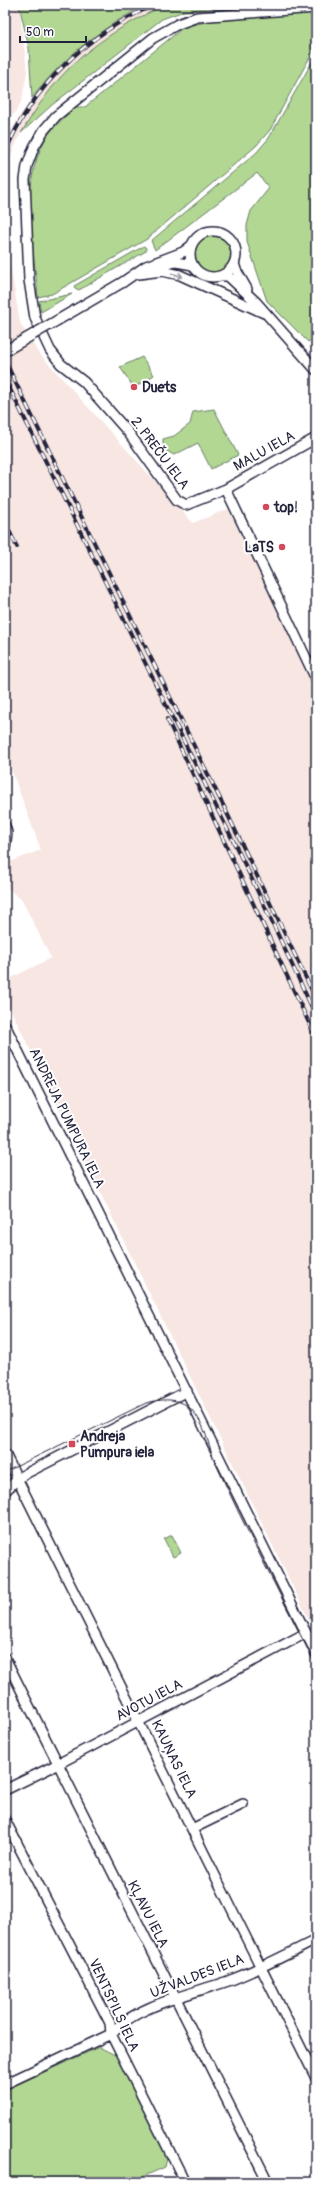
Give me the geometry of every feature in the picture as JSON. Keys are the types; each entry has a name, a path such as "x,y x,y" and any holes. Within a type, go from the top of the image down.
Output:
{"street":[{"name":"2. PREČU IELA","path":"226,489 186,505 177,500 128,432 84,382 61,364 41,335 35,318 29,280 24,200 27,166 44,130 56,116 153,38 178,24 197,17 316,8"},
{"path":"123,282 146,266 183,252 205,232 217,231 222,233 234,245 236,251 234,263 228,272 218,276"},
{"path":"192,245 191,259 193,265"},
{"path":"5,351 138,274 176,262 193,265 206,276 228,276 256,302"},
{"path":"234,263 240,279 256,302 316,370"},
{"path":"138,274 162,271 180,275 266,314"},
{"name":"MALU IELA","path":"226,489 316,438"},
{"path":"226,489 316,679"},
{"path":"5,826 5,848"},
{"name":"ANDREJA PUMPURA IELA","path":"5,1025 316,1653"},
{"path":"5,1491 18,1479 187,1391"},
{"name":"KAUŅAS IELA","path":"5,1454 316,2078"},
{"name":"AVOTU IELA","path":"5,1790 58,1764 306,1633"},
{"name":"KĻAVU IELA","path":"5,1658 268,2182"},
{"path":"192,1828 243,1804"},
{"name":"VENTSPILS IELA","path":"5,1820 110,2023 111,2034 186,2182"},
{"name":"UŽVALDES IELA","path":"5,2084 111,2034 119,2025 128,2019 168,2000 235,1978 316,1940"}],"shaded area":[{"path":"5,5 19,5 27,71 22,100 15,113 5,122"},
{"path":"146,5 165,5 111,34 76,61 45,96 21,133 5,168 5,144 7,139 20,115 46,79 88,40 106,27"},
{"path":"9,257 20,323 38,352 193,523 228,509 316,688 316,1634 5,998 5,981 51,958 22,900 5,886 5,864 41,850 5,753 5,258"}],"green space":[{"path":"19,5 146,5 113,24 83,45 56,70 32,98 29,48"},
{"path":"165,5 247,5 184,11 162,19 52,105 21,133 57,82 84,55 114,32"},
{"path":"316,13 316,46 270,130 256,146 147,239 52,294 38,297 30,217 32,176 37,158 45,140 59,122 76,107 85,107 179,31 180,28 210,21"},
{"path":"316,55 316,337 308,342 267,301 247,242 247,225 251,211 269,188 257,173 155,250 151,241 256,153 269,138"},
{"path":"209,235 217,235 227,240 231,247 231,261 227,268 217,273 209,273 199,268 197,265 194,258 194,250 199,240 202,238"},
{"path":"144,246 146,251 79,290 75,288 74,286"},
{"path":"72,294 41,312 39,301"},
{"path":"142,357 154,375 134,388 120,367"},
{"path":"214,409 238,455 211,469 198,443 174,455 163,449 163,439 174,436 190,424 193,412"},
{"path":"172,1535 181,1553 173,1557 164,1539"},
{"path":"99,2047 119,2057 168,2154 165,2167 131,2182 5,2182 5,2090"}],"tram line":[{"path":"5,1472 146,1403 170,1400 181,1402 186,1405 200,1421 213,1457 228,1490 316,1666"}],"railway":[{"path":"5,153 16,129 31,105 65,64 108,30 131,16 155,5"},
{"path":"5,361 226,811 316,999"},
{"path":"5,379 249,873 316,1016"},
{"path":"5,522 17,547"},
{"path":"167,719 316,1038"}],"place":[{"name":"Duets","path":"134,387"},
{"name":"top!","path":"266,507"},
{"name":"LaTS","path":"282,547"},
{"name":"Andreja Pumpura iela","path":"72,1444"}]}
